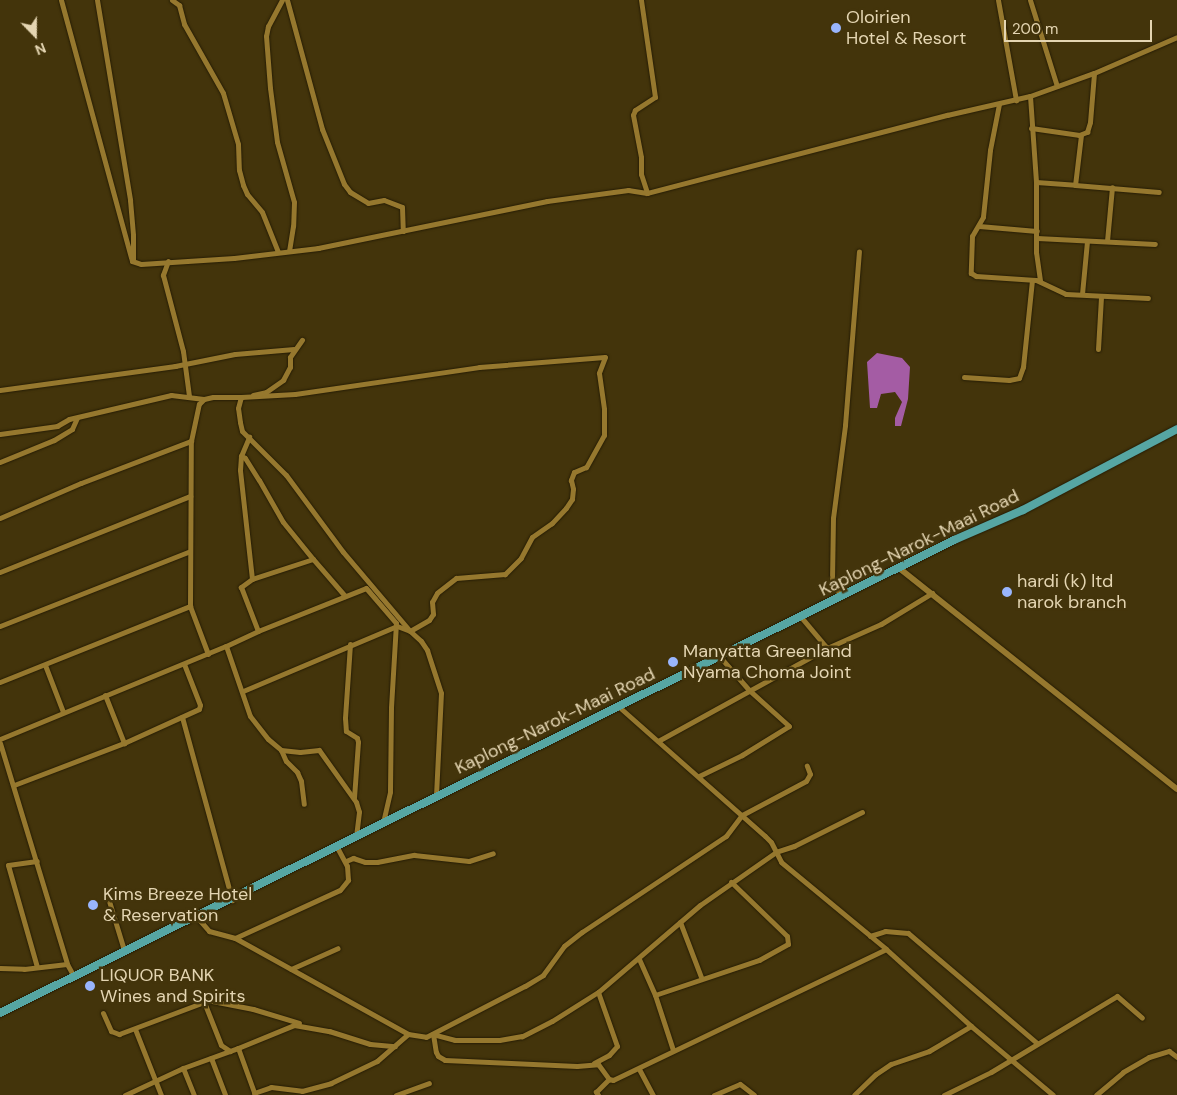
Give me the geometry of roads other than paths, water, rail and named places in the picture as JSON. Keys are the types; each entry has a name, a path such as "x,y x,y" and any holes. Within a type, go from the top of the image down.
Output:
{"highway":[{"name":"Kaplong-Narok-Maai Road","path":"0,1013 124,950 232,900 383,822 841,596 1023,510 1177,429"}],"street":[{"path":"61,0 132,261"},
{"path":"97,0 130,200 133,235 132,261"},
{"path":"172,0 179,5 184,24 223,94 238,144 239,170 243,185 247,194 262,212 278,252"},
{"path":"282,0 268,26 266,36 277,142 294,202 289,251"},
{"path":"287,0 322,129 344,184 350,192 368,203 384,200 402,207 403,232"},
{"path":"641,0 655,97 635,110 633,115 641,157 641,174 647,193"},
{"path":"998,0 1016,100"},
{"path":"1030,0 1056,86"},
{"path":"132,261 141,264 289,251 403,232 547,201 628,190 647,193 947,115 1030,96 1094,73 1177,37"},
{"path":"1031,128 1081,134 1087,132 1090,122 1094,73"},
{"path":"1030,96 1036,182 1036,252 1040,281"},
{"path":"999,104 990,150 983,218 972,236 970,268 972,274 1040,281 1061,293 1101,297 1148,298"},
{"path":"1075,185 1081,134"},
{"path":"1036,182 1159,192"},
{"path":"1107,241 1112,187"},
{"path":"979,226 1037,231"},
{"path":"1037,238 1155,244"},
{"path":"1082,294 1087,241"},
{"path":"841,596 832,581 833,518 845,425 859,252"},
{"path":"168,261 163,275 184,350 189,396"},
{"path":"964,377 1015,380 1019,378 1022,367 1032,280"},
{"path":"1098,349 1101,297"},
{"path":"241,397 266,392 282,380 290,367 290,357 302,340"},
{"path":"0,390 185,364 235,354 294,350"},
{"path":"208,654 190,606 191,441 199,404 204,400 213,397 295,394 479,367 605,357 599,373 604,409 604,435 586,467 574,472 571,480 573,488 572,499 566,508 552,523 532,537 521,558 505,574 456,578 437,593 432,602 433,614 429,620 410,631"},
{"path":"0,434 57,426 77,418 150,399 189,396 204,400"},
{"path":"241,397 238,408 242,431 286,475 343,552 410,631 421,641 426,650 441,693 436,796"},
{"path":"0,462 72,429 77,418"},
{"path":"249,437 241,456 240,465 252,579"},
{"path":"0,518 117,468 191,441"},
{"path":"241,456 245,458 283,522 345,596"},
{"path":"0,572 190,496"},
{"path":"0,626 190,551"},
{"path":"258,631 241,591 244,583 313,560"},
{"path":"899,568 1177,789"},
{"path":"0,739 366,588 397,626 410,631"},
{"path":"658,741 827,648 882,624 932,594"},
{"path":"0,682 190,606"},
{"path":"801,616 827,648"},
{"path":"243,691 350,644 397,626"},
{"path":"383,822 390,792 391,708 397,626"},
{"path":"350,644 345,718 346,731 358,738 354,798"},
{"path":"226,646 250,716 268,739 281,750 286,761 297,772 301,781 304,804"},
{"path":"699,776 742,755 789,726 750,690 720,657"},
{"path":"14,785 124,743 201,707 184,664"},
{"path":"45,665 63,712"},
{"path":"105,695 124,743"},
{"path":"618,706 766,836 781,862 886,949 971,1026 1053,1095"},
{"path":"182,717 232,900"},
{"path":"0,743 67,964 73,975"},
{"path":"281,750 300,752 319,750 354,798 359,812 356,837"},
{"path":"196,916 209,931 235,938 408,1034 426,1037 543,975 564,946 726,836 742,815 806,781 810,774 806,766"},
{"path":"433,1034 456,1040 514,1038 552,1021 598,992 639,959 680,922 731,882 776,852 794,846 862,812"},
{"path":"235,938 340,890 348,880 346,861 337,847"},
{"path":"346,861 353,858 365,862 377,862 414,855 469,861 493,853"},
{"path":"37,861 8,865 37,968"},
{"path":"654,995 759,960 788,944 786,936 731,882"},
{"path":"109,901 124,950"},
{"path":"680,922 701,978"},
{"path":"870,936 885,930 908,932 1037,1043"},
{"path":"291,969 338,948"},
{"path":"598,1095 596,1092 609,1079 613,1080 639,1069 672,1050 800,992 886,949"},
{"path":"639,959 654,995 672,1050"},
{"path":"0,968 37,968 67,964"},
{"path":"433,1034 438,1056 446,1060 577,1066 594,1063 609,1055 617,1046 598,992"},
{"path":"944,1095 1012,1060 1037,1043 1117,996 1142,1018"},
{"path":"103,1013 114,1034 136,1029 207,1000 253,1009 370,1044 395,1046"},
{"path":"204,1002 221,1045 230,1051"},
{"path":"127,1095 183,1068 294,1025 301,1024"},
{"path":"854,1095 876,1074 891,1064 929,1051 971,1026"},
{"path":"136,1029 161,1095"},
{"path":"238,1048 255,1094 271,1087 299,1093 349,1075 377,1061 408,1034"},
{"path":"1096,1095 1123,1072 1149,1057 1169,1051 1177,1057"},
{"path":"211,1058 225,1095"},
{"path":"594,1063 605,1070 609,1079"},
{"path":"183,1068 194,1095"},
{"path":"639,1069 653,1095"},
{"path":"396,1095 429,1083"},
{"path":"714,1095 740,1084 754,1095"}],"place":[{"name":"Oloirien Hotel & Resort","path":"836,28"},
{"name":"hardi (k) ltd narok branch","path":"1007,592"},
{"name":"Manyatta Greenland Nyama Choma Joint","path":"673,662"},
{"name":"Kims Breeze Hotel & Reservation","path":"93,905"},
{"name":"LIQUOR BANK Wines and Spirits","path":"90,986"}]}
